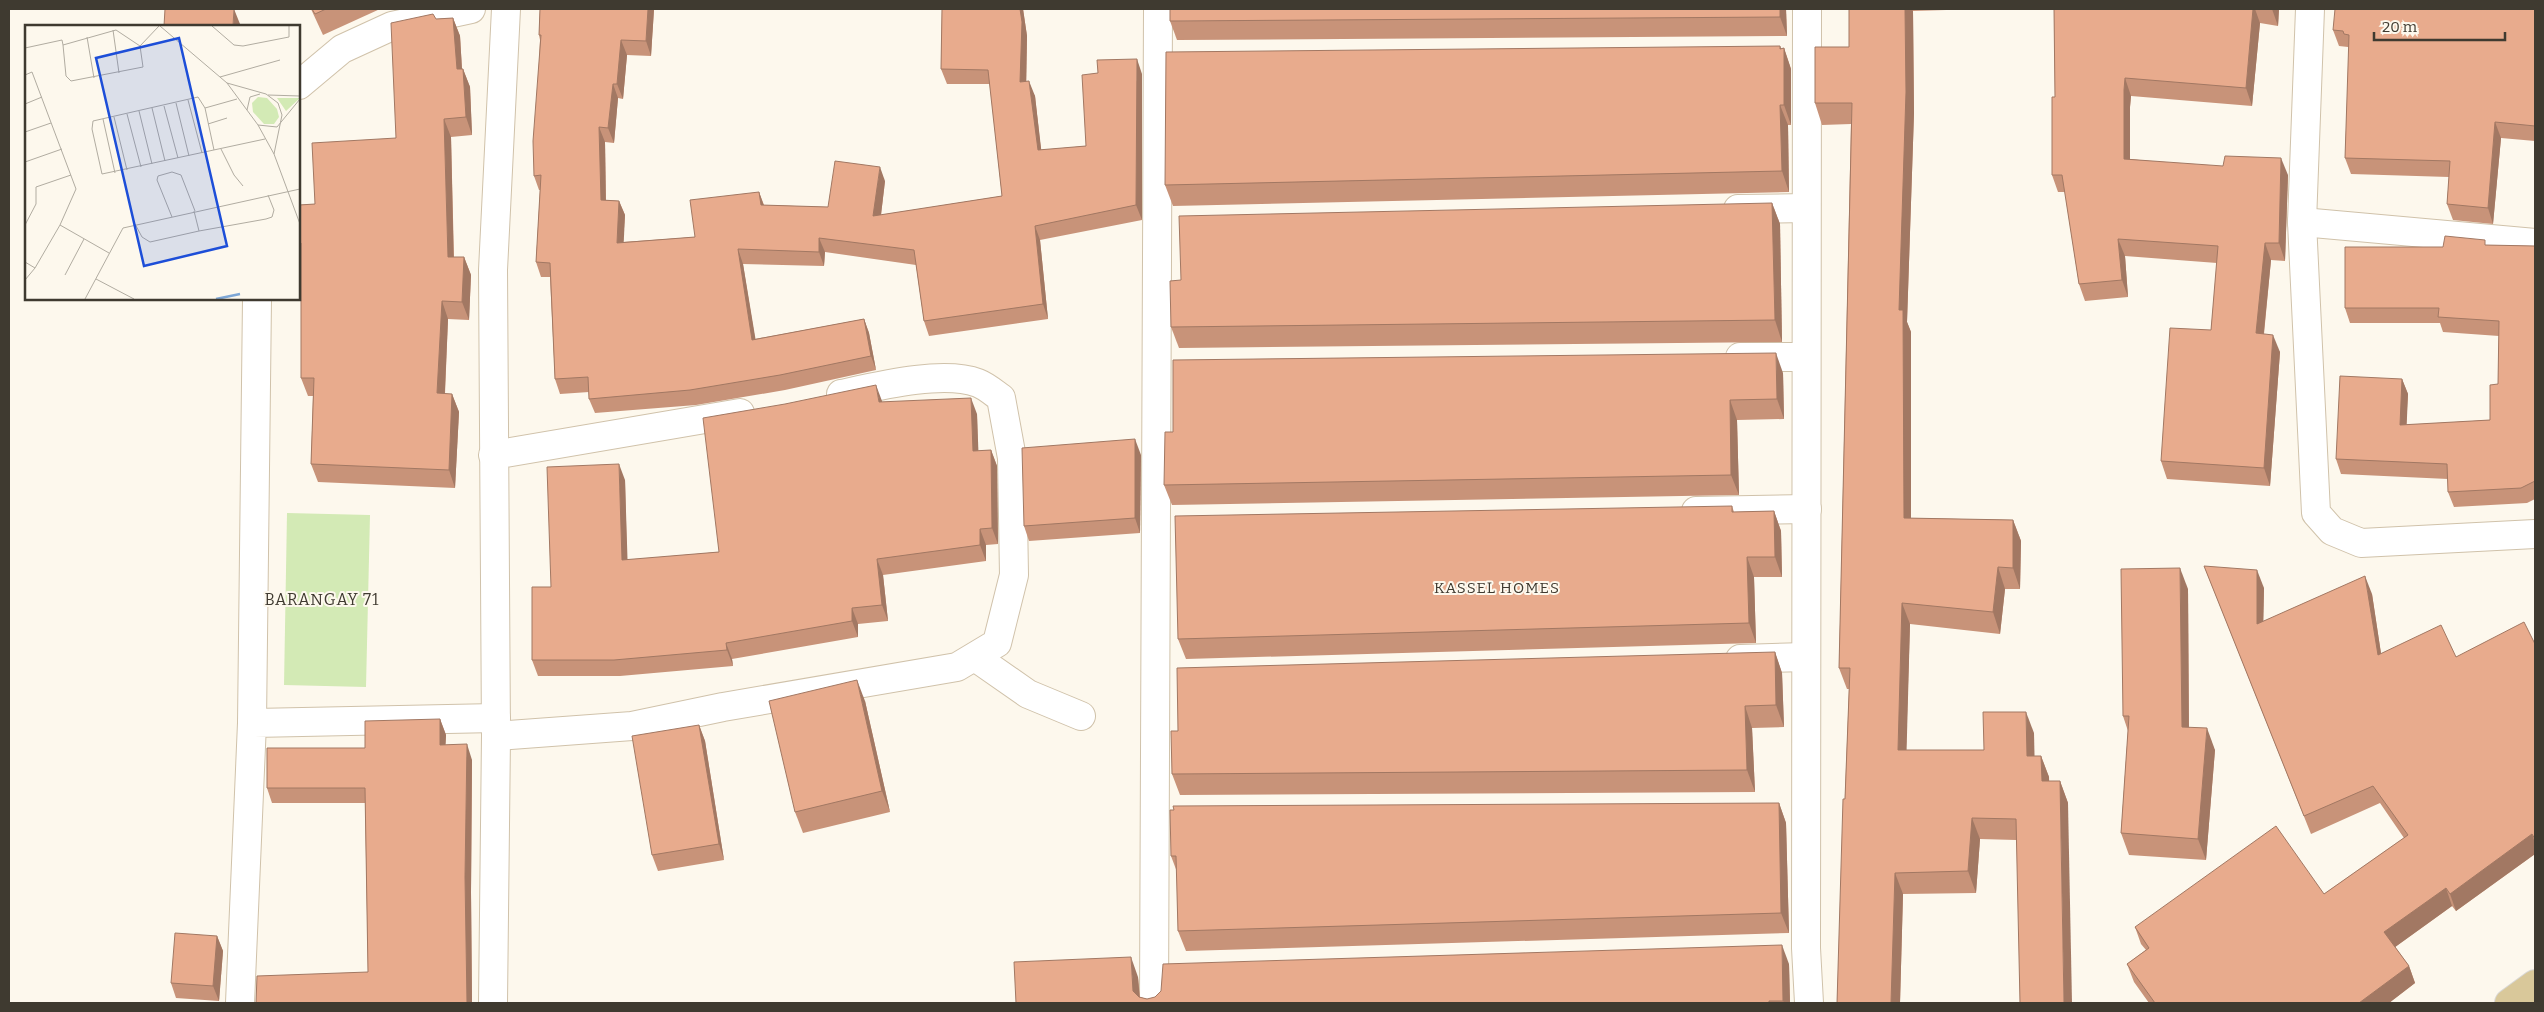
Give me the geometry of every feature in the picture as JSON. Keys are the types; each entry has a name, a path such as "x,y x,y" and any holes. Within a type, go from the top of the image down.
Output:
{"main road":[{"path":"2508,1003 2535,984"}],"street":[{"path":"300,84 342,49 392,26 471,9"},
{"path":"493,1003 496,727 493,270 506,9"},
{"path":"1154,1003 1156,364 1167,221 1158,56 1158,9"},
{"path":"1807,9 1797,51 1806,208 1807,510 1806,657 1796,807 1810,1003"},
{"path":"2310,9 2302,222 2316,512 2332,531 2361,543 2535,534"},
{"path":"1158,56 1188,56"},
{"path":"1716,210 1806,208"},
{"path":"2302,222 2535,243"},
{"path":"240,1003 252,723 257,300"},
{"path":"1716,358 1806,357"},
{"path":"1156,364 1186,364"},
{"path":"252,723 496,727 632,726 723,707 957,667 997,643 1014,575 1012,458 1001,398 980,383 957,377 882,385 816,399"},
{"path":"493,455 769,408"},
{"path":"1669,512 1807,510"},
{"path":"1156,521 1186,520"},
{"path":"975,657 1028,694 1080,716"},
{"path":"1717,659 1806,657"},
{"path":"1155,675 1185,674"},
{"path":"1154,811 1184,811"},
{"path":"1776,949 1806,948"},
{"path":"1154,968 1184,967"}],"green space":[{"path":"287,513 370,515 366,687 284,685"}],"building":[{"path":"165,9 234,9 233,25 164,25"},
{"path":"312,9 326,9 315,14"},
{"path":"540,9 648,9 646,41 621,40 617,84 613,84 608,128 599,127 601,200 619,201 617,243 695,237 690,200 759,192 761,205 828,207 835,161 880,167 873,216 1002,196 988,70 941,69 942,9 1020,9 1022,22 1020,82 1029,81 1038,150 1086,146 1082,75 1098,73 1097,60 1137,59 1136,205 1035,226 1043,304 924,321 914,250 819,238 819,252 738,249 752,340 864,319 871,356 780,375 690,390 589,399 588,377 555,379 550,263 536,262 541,175 534,176 533,141 541,35 539,35"},
{"path":"1170,9 1780,9 1780,17 1170,21"},
{"path":"1849,9 1905,9 1906,92 1899,310 1903,310 1904,518 2013,520 2013,568 1998,567 1993,612 1902,603 1898,750 1984,750 1983,712 2026,712 2027,756 2041,756 2042,781 2060,781 2064,1003 2020,1003 2016,819 1972,818 1968,871 1895,873 1891,1003 1837,1003 1843,799 1845,799 1850,668 1839,668 1852,103 1815,103 1815,47 1849,47"},
{"path":"2054,9 2253,9 2246,88 2125,78 2124,159 2223,166 2225,156 2281,158 2279,243 2265,243 2256,333 2273,335 2264,468 2161,461 2170,328 2211,330 2218,246 2118,239 2122,280 2079,284 2062,175 2052,175 2052,97 2055,97"},
{"path":"2335,9 2535,9 2535,126 2495,122 2488,208 2447,204 2450,161 2345,158 2349,35 2344,34 2343,31 2333,30"},
{"path":"433,14 436,19 453,18 457,69 463,69 466,117 444,119 448,257 464,257 462,302 442,301 437,393 452,394 449,470 311,464 314,378 301,378 300,205 315,204 312,143 396,138 391,23"},
{"path":"1780,46 1780,49 1784,48 1784,105 1780,105 1782,171 1165,185 1166,52"},
{"path":"1772,203 1775,320 1171,327 1170,281 1181,280 1179,216"},
{"path":"2445,236 2485,240 2485,245 2535,246 2535,481 2521,488 2448,492 2447,464 2336,459 2340,376 2402,379 2400,425 2490,420 2490,385 2498,384 2499,321 2438,317 2439,308 2345,308 2345,247 2443,247"},
{"path":"1776,353 1777,399 1730,400 1731,475 1164,485 1165,432 1173,432 1173,360"},
{"path":"876,385 879,402 971,398 973,451 991,450 992,528 980,529 980,545 877,559 882,605 852,608 852,621 726,643 727,650 614,660 532,660 532,587 551,587 547,467 619,464 622,560 719,552 703,418 785,404"},
{"path":"1135,439 1135,518 1024,526 1022,448"},
{"path":"1732,506 1732,512 1774,511 1775,557 1747,557 1749,623 1178,639 1175,516"},
{"path":"2204,566 2257,570 2257,624 2365,576 2378,655 2441,625 2456,657 2524,622 2535,644 2535,839 2532,834 2450,894 2446,888 2384,932 2409,966 2359,1003 2155,1003 2127,964 2149,948 2135,927 2276,826 2324,894 2408,835 2373,786 2304,816"},
{"path":"2180,568 2182,727 2207,728 2198,839 2121,833 2129,716 2123,716 2121,569"},
{"path":"1775,652 1776,705 1745,706 1747,770 1172,774 1171,731 1178,731 1177,668"},
{"path":"857,680 882,791 795,812 769,701"},
{"path":"440,719 440,745 467,744 465,877 467,1003 256,1003 257,976 368,972 365,788 267,788 267,748 365,748 365,721"},
{"path":"699,725 719,844 652,855 632,736"},
{"path":"1779,803 1781,913 1178,931 1176,856 1171,856 1170,810 1174,810 1173,806"},
{"path":"175,933 217,936 213,986 171,983"},
{"path":"1782,945 1783,1001 1769,1001 1769,1003 1016,1003 1014,962 1131,957 1133,991 1139,997 1147,999 1155,997 1161,991 1163,964"}],"district":[{"name":"KASSEL HOMES","path":"1497,588"},
{"name":"BARANGAY 71","path":"322,599"}]}
